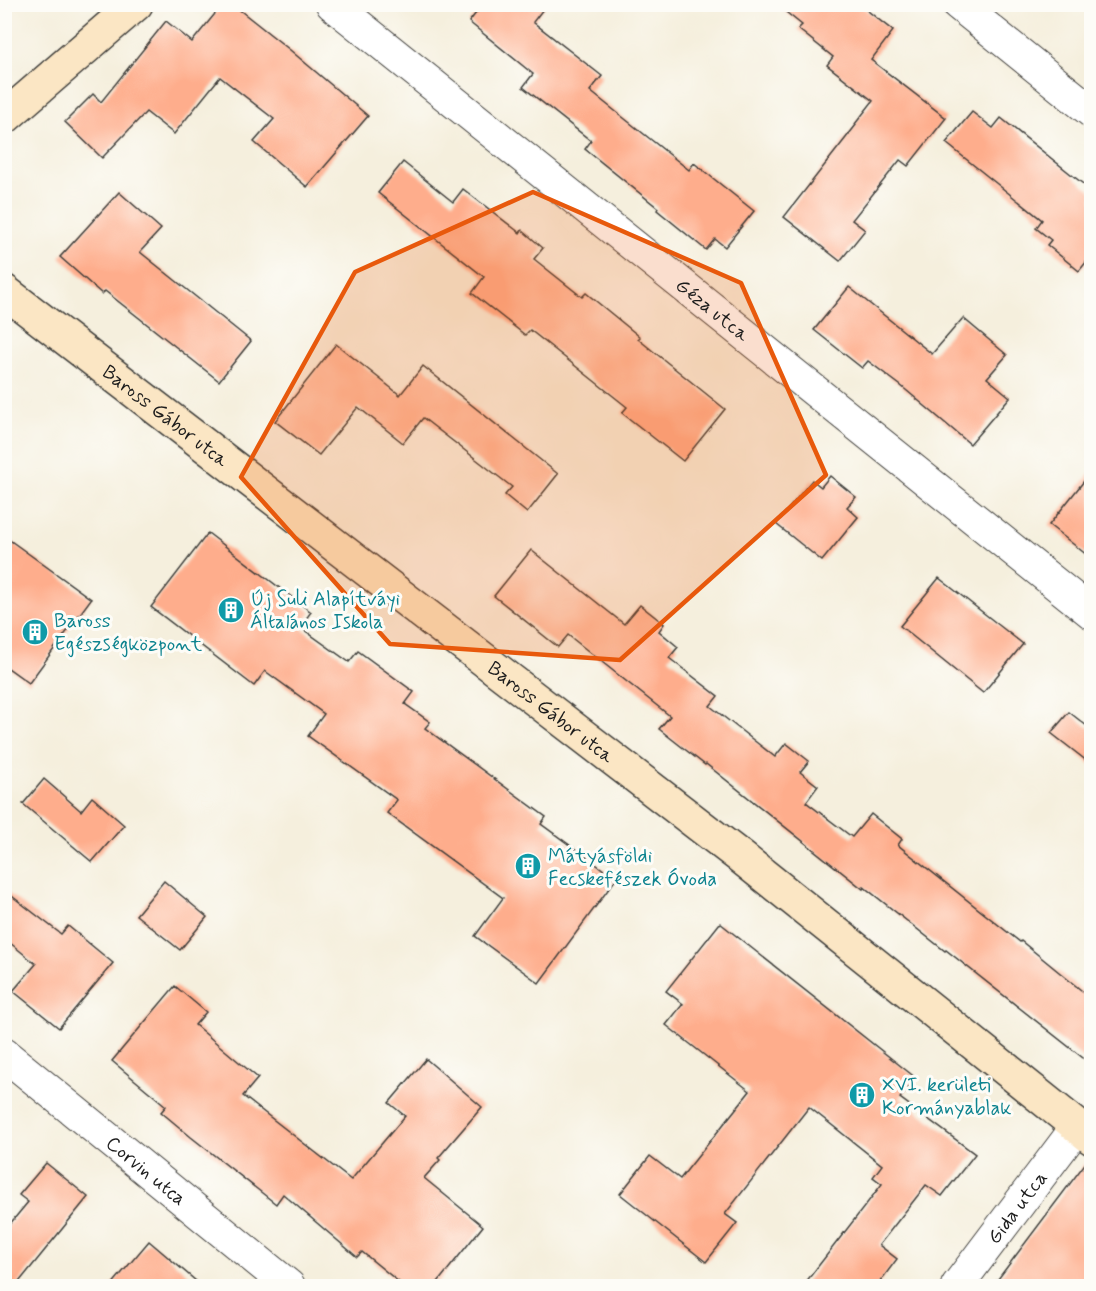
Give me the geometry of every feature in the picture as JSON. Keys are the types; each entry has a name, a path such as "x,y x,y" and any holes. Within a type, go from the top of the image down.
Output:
{"street":[{"path":"4,118 136,4"},
{"name":"Géza utca","path":"332,4 1092,613"},
{"path":"958,4 1092,112"},
{"name":"Baross Gábor utca","path":"4,291 742,858 1084,1133"},
{"name":"Corvin utca","path":"4,1054 290,1287"},
{"name":"Gida utca","path":"957,1287 1084,1133"}],"highlighted area":[{"path":"533,192 741,283 826,475 620,660 390,644 241,477 355,272"}],"building":[{"path":"223,4 232,4 368,116 307,187 254,142 274,119 220,77 174,134 146,112 102,158 65,122 93,94 101,102 166,21 192,42"},
{"path":"483,4 547,4 533,22 602,76 590,91 689,170 694,163 754,211 725,247 715,239 706,250 585,149 591,141 523,87 533,74 469,22"},
{"path":"776,4 859,4 893,31 871,60 946,118 908,166 900,160 852,220 865,230 840,261 784,217 873,101 827,65 833,57 798,29 802,25"},
{"path":"972,112 993,128 1001,118 1092,191 1092,255 1079,271 1047,245 1051,240 1036,228 1042,220 946,143"},
{"path":"403,162 453,202 463,189 520,233 522,230 543,248 534,259 582,297 586,293 640,337 638,339 725,409 683,461 622,413 627,407 530,330 525,335 472,293 484,277 378,193"},
{"path":"119,192 161,229 140,252 251,341 219,381 105,291 102,294 60,257"},
{"path":"849,287 932,354 963,318 1007,355 987,378 1010,397 970,444 868,361 862,368 814,330"},
{"path":"336,344 400,395 423,366 558,474 527,513 505,495 512,487 423,418 403,443 358,407 319,455 275,421"},
{"path":"1092,471 1092,559 1049,525"},
{"path":"830,476 856,497 847,507 858,517 822,561 776,524 812,480 821,487"},
{"path":"208,533 311,612 300,627 349,662 358,651 414,692 405,704 430,722 425,728 546,817 541,824 616,879 539,983 475,936 503,898 387,813 397,800 308,736 324,714 265,671 254,686 151,607"},
{"name":"Baross Egészségközpont","path":"4,536 91,599 29,683 4,665"},
{"path":"531,550 624,624 640,605 664,624 659,631 678,647 669,658 718,696 710,706 775,757 786,743 809,761 800,772 818,786 806,802 852,837 871,814 902,839 898,845 1092,999 1092,1065 659,729 670,716 568,635 558,647 494,596"},
{"path":"939,578 1023,644 983,693 900,626"},
{"path":"1069,712 1092,730 1092,765 1051,733"},
{"path":"44,779 81,811 92,797 124,825 92,862 23,804"},
{"path":"164,881 207,917 180,950 136,915"},
{"path":"4,890 61,934 68,926 113,963 59,1028 13,991 36,964 4,938"},
{"name":"XVI. kerületi Kormányablak","path":"720,923 916,1078 900,1098 975,1154 942,1196 926,1185 879,1245 897,1259 876,1287 802,1287 882,1184 873,1177 882,1165 809,1107 725,1214 737,1223 706,1262 620,1194 650,1156 680,1179 750,1091 666,1025 683,1004 666,991"},
{"path":"175,986 206,1012 195,1025 258,1078 243,1096 351,1180 405,1116 389,1103 426,1059 482,1107 438,1158 440,1160 424,1178 483,1226 434,1287 405,1287 362,1252 357,1257 283,1194 276,1204 161,1112 166,1106 112,1061"},
{"path":"1092,1156 1092,1287 992,1287 1090,1157"},
{"path":"46,1163 88,1197 15,1287 4,1287 4,1231 28,1202 19,1195"},
{"path":"149,1241 203,1287 110,1287"}],"place":[{"name":"Új Suli Alapítváyi Általános Iskola","path":"231,610"},
{"name":"Baross Egészségközpont","path":"35,632"},
{"name":"Mátyásföldi Fecskefészek Óvoda","path":"528,866"},
{"name":"XVI. kerületi Kormányablak","path":"862,1095"}]}
